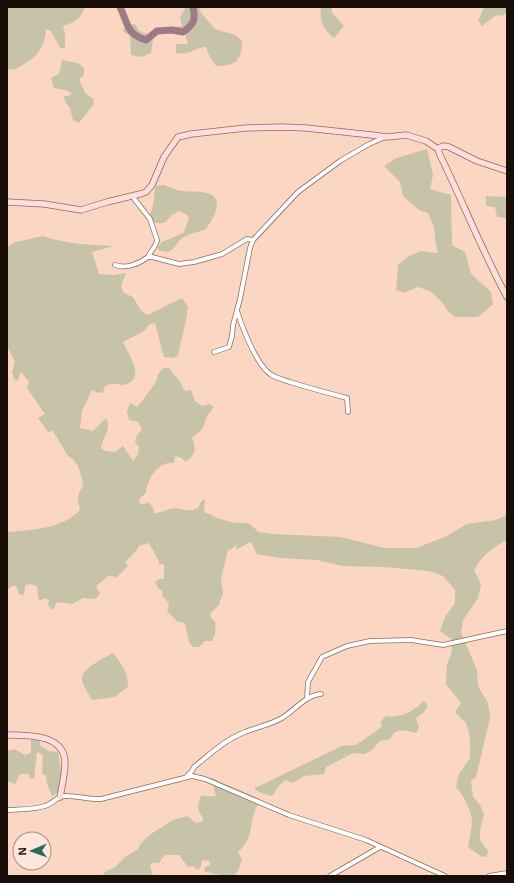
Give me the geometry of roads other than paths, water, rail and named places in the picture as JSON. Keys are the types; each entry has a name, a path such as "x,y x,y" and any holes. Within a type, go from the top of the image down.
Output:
{"street":[{"path":"7,202 44,204 82,210 140,194 149,189 164,157 178,137 184,135 224,130 282,127 321,129 387,137 406,135 416,137 438,149 462,200 488,262 507,297"},
{"path":"214,352 229,347 253,240 298,192 340,162 369,144 387,137"},
{"path":"438,149 445,146 449,147 478,161 507,171"},
{"path":"115,265 124,267 137,264 148,257 157,243 150,219 132,196"},
{"path":"148,257 179,264 189,263 222,254 247,239 253,240"},
{"path":"237,311 248,340 257,357 270,374 306,387 347,398 348,412"},
{"path":"307,699 308,682 322,657 347,646 370,641 411,640 443,645 507,631"},
{"path":"185,777 194,767 227,741 244,732 273,723 293,711 307,699 321,694"},
{"path":"7,735 37,737 54,742 61,748 65,762 60,797"},
{"path":"7,810 42,807 52,803 60,797 70,796 101,800 192,776 205,779 324,827 355,836 445,876"},
{"path":"330,876 380,847"},
{"path":"489,876 507,873"}],"waterway":[{"path":"120,7 126,23 131,31 139,38 146,40 157,31 172,30 183,32 192,24 194,19 193,7"}]}
